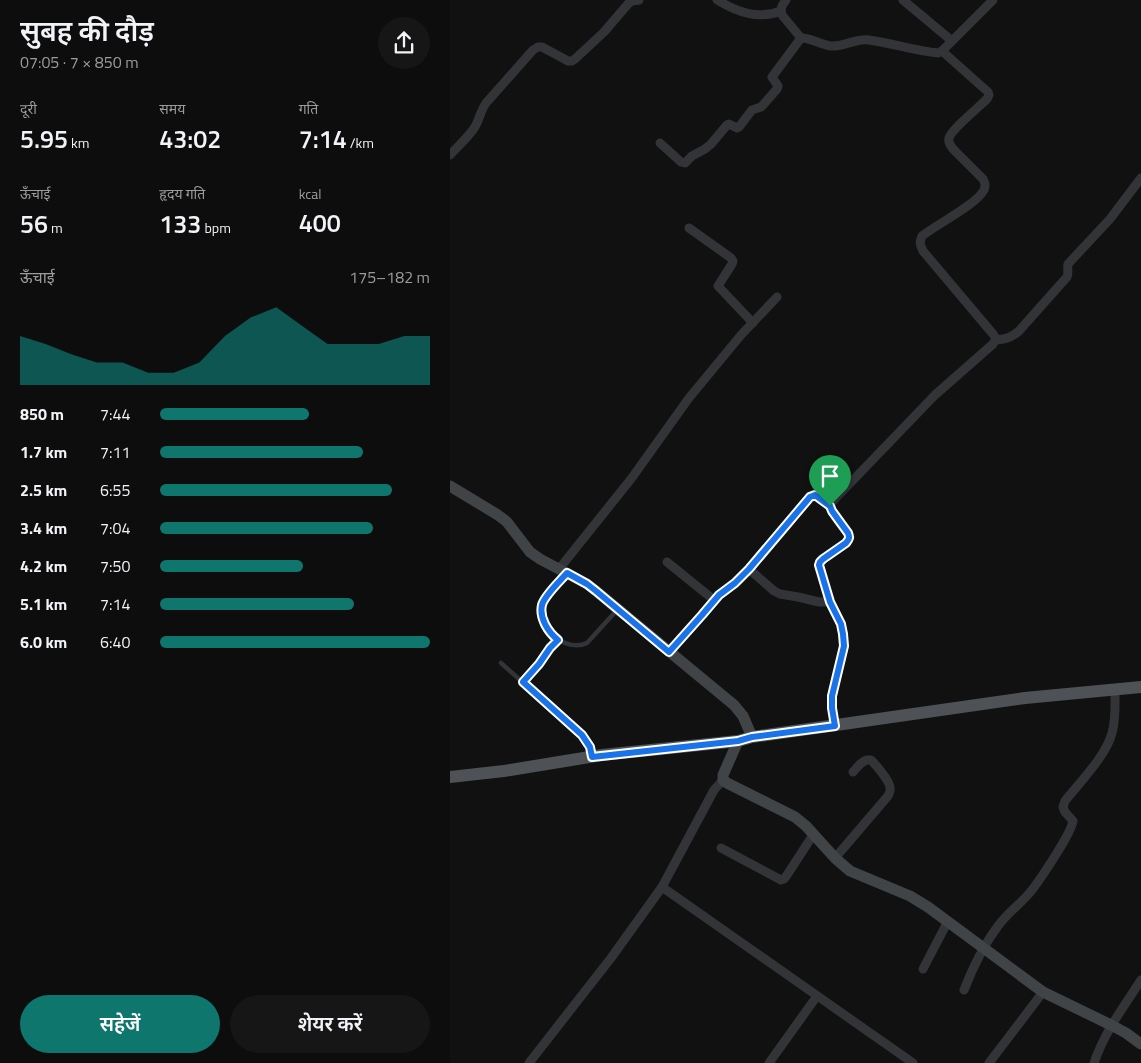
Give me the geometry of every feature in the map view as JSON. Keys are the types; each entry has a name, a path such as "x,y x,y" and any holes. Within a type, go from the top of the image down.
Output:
{"main road":[{"path":"450,777 504,771 592,757 738,741 752,737 1025,698 1141,687"}],"street":[{"path":"450,155 471,133 486,103 533,50 542,47 568,61 572,61 604,32 628,4 639,0"},
{"path":"717,0 747,14 768,15 781,11"},
{"path":"786,0 781,7 782,15 801,38 832,46 868,40 938,53 993,0"},
{"path":"903,0 952,41"},
{"path":"660,143 681,162 685,163 695,154 706,149 727,125 739,127 752,110 761,107 776,89 778,86 772,77 778,66 801,38"},
{"path":"942,51 988,92 989,95 948,138 953,149 983,178 985,187 977,198 922,236 920,245 923,251 996,337 996,340"},
{"path":"996,340 1012,337 1043,304 1067,277 1068,264 1110,219 1141,178"},
{"path":"689,228 731,258 732,264 718,286 753,322"},
{"path":"563,571 689,398 741,335 777,297"},
{"path":"830,506 834,499 936,395 994,344 996,340"},
{"path":"450,486 498,515 507,522 530,552 587,584 669,652 739,711 752,737"},
{"path":"669,652 714,600 749,569 810,497 815,495 830,506 850,537 846,543 823,559 819,565 830,602 841,624 843,634 844,646 832,696 835,726"},
{"path":"667,562 714,600"},
{"path":"749,569 780,594 820,602 830,602"},
{"path":"964,990 983,947 1004,918 1032,890 1072,826 1073,821 1063,807 1065,801 1107,745 1112,733 1114,720 1115,690"},
{"path":"529,1063 611,958 662,887 714,790 723,780 723,775 738,741"},
{"path":"835,858 888,796 890,791 888,782 871,760 864,761 853,772"},
{"path":"723,780 795,818 806,826 835,858 850,871 910,896 928,906 1042,992 1111,1025 1141,1044"},
{"path":"721,848 781,880 787,875 813,835"},
{"path":"662,887 913,1063"},
{"path":"924,970 948,922"},
{"path":"1097,1062 1100,1045 1141,980"},
{"path":"989,1063 1042,992"},
{"path":"769,1063 817,996"}],"lane":[{"path":"563,571 542,605 545,625 558,640 581,646 587,643 617,609"},
{"path":"523,682 558,640"},
{"path":"501,663 582,735 590,747 592,757"}],"route":[{"path":"815,495 830,506 850,537 846,543 823,559 819,565 830,602 841,624 843,634 844,646 832,696 835,726 752,737 738,741 592,757 590,747 582,735 523,682 539,664 546,652 558,640 545,625 542,605 567,573 587,584 669,652 714,600 749,569 810,497 815,495"}]}
